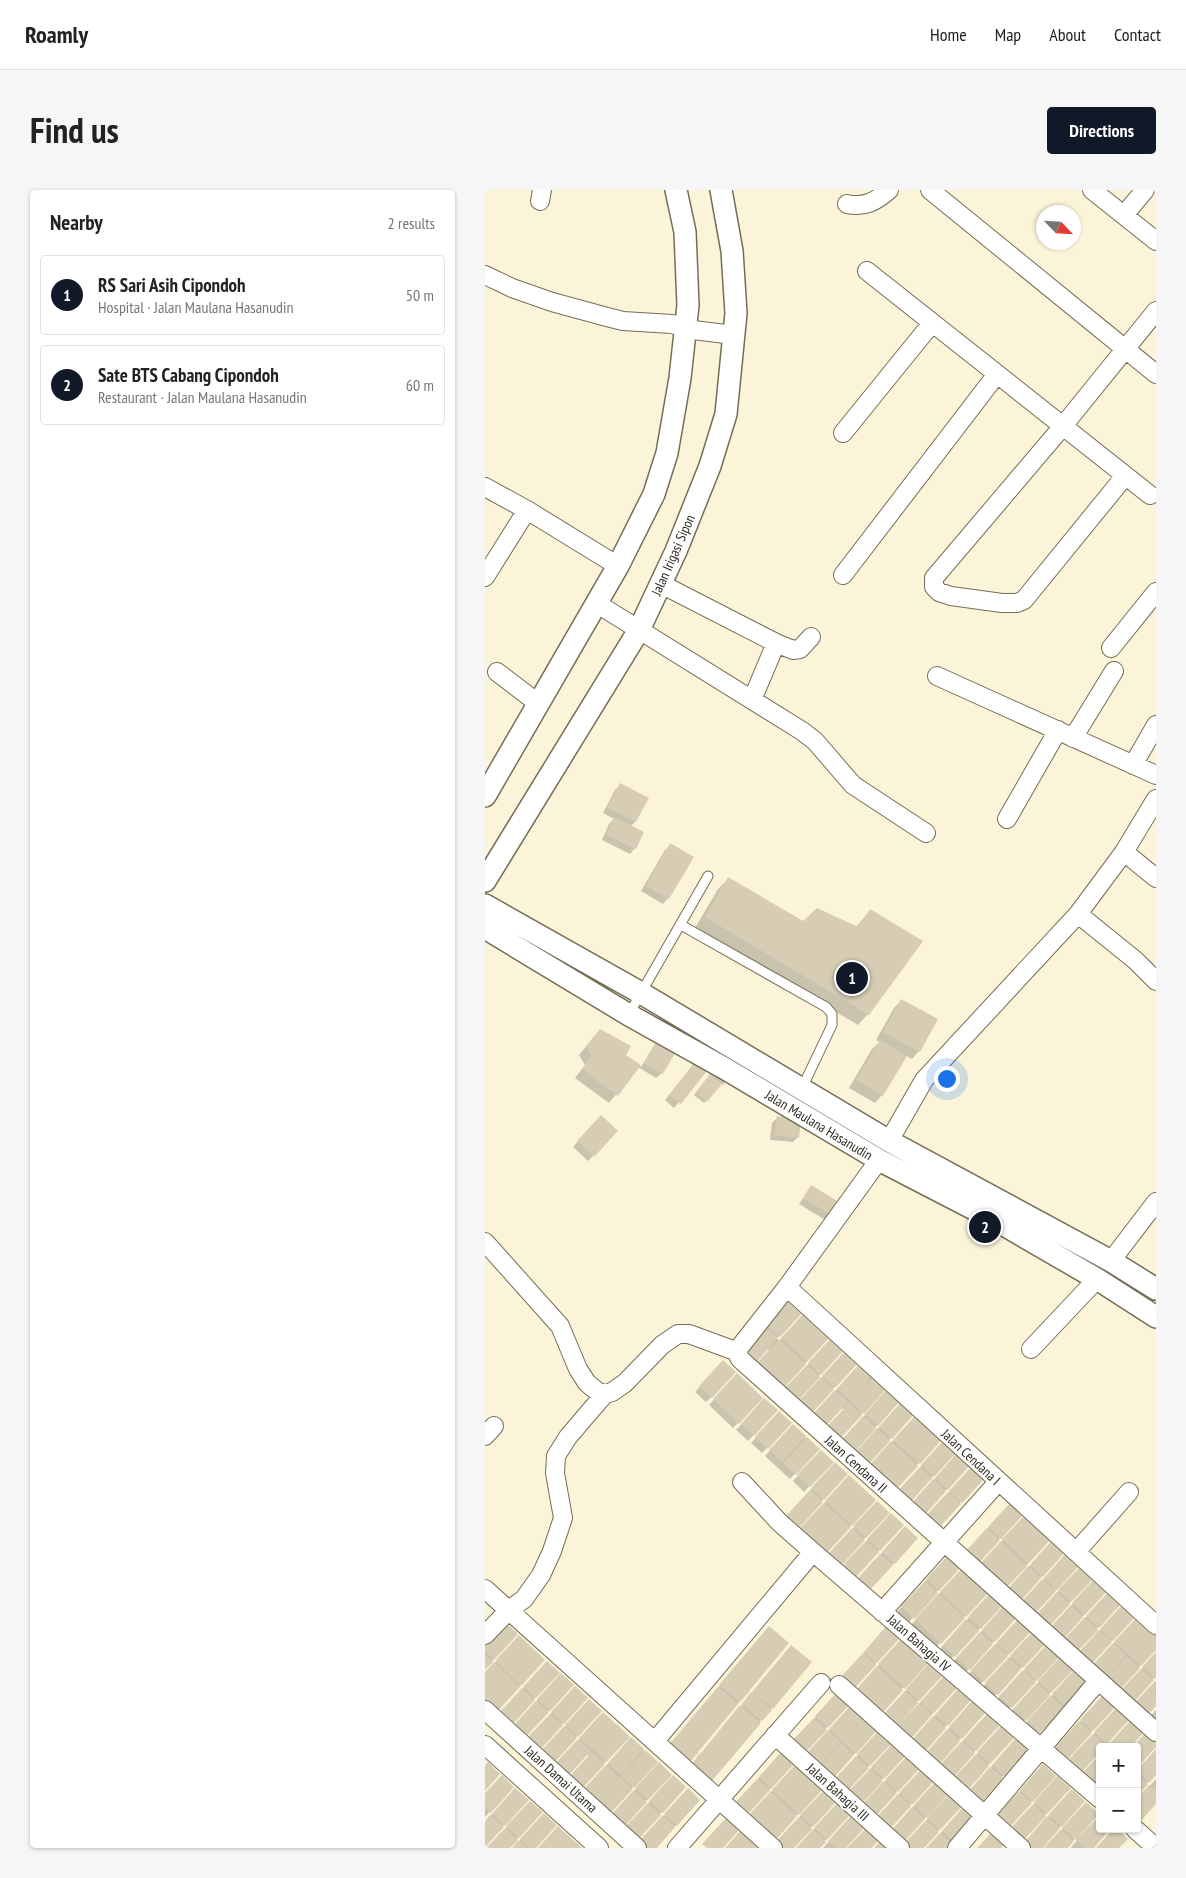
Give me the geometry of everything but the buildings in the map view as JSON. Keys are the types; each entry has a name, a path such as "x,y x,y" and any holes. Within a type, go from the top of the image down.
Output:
{"street":[{"path":"485,796 598,605 653,494 667,453 689,329 685,232 676,190"},
{"name":"Jalan Irigasi Sipon","path":"485,881 638,629 661,584 710,466 726,414 729,335 736,313 732,251 721,190"},
{"path":"847,204 858,207 874,202 889,190"},
{"path":"930,190 1156,374"},
{"path":"1092,190 1156,241"},
{"path":"1124,215 1145,190"},
{"path":"867,271 1149,495"},
{"path":"485,275 511,288 623,321 672,324 689,329 729,335"},
{"path":"1125,476 1025,600 1017,603 1001,603 951,596 939,592 934,587 934,578 1063,426 1156,311"},
{"path":"843,433 932,323"},
{"path":"843,575 997,374"},
{"path":"485,486 618,566"},
{"path":"485,576 527,510"},
{"path":"661,584 793,650 801,649 811,637"},
{"path":"1111,648 1156,592"},
{"path":"598,605 752,700 815,742 853,785 926,833"},
{"path":"752,700 776,643"},
{"path":"1007,819 1066,734 1114,671"},
{"path":"497,672 539,704"},
{"path":"937,676 1156,775"},
{"path":"1133,765 1156,725"},
{"path":"485,1242 560,1326 578,1369 587,1383 598,1392 605,1394 612,1392 625,1383 662,1345 679,1334 689,1334 738,1352 879,1160 924,1080 1078,914 1124,852 1156,799"},
{"path":"1124,852 1156,878"},
{"name":"Jalan Maulana Hasanudin","path":"485,905 644,988 689,1021 802,1089 1111,1261 1156,1289"},
{"path":"1078,914 1135,960 1156,981"},
{"name":"Jalan Maulana Hasanudin","path":"485,928 629,1015 879,1160 997,1221 1097,1279 1156,1317"},
{"path":"678,1042 689,1021"},
{"path":"1031,1349 1097,1279 1156,1202"},
{"name":"Jalan Cendana I","path":"787,1287 1156,1625"},
{"name":"Jalan Cendana II","path":"738,1352 740,1359 745,1364 1156,1732"},
{"path":"485,1635 509,1610 524,1599 541,1575 552,1551 563,1518 555,1473 556,1456 569,1437 605,1394"},
{"name":"Jalan Bahagia IV","path":"742,1482 780,1523 1096,1796"},
{"path":"882,1612 998,1482"},
{"path":"1076,1552 1129,1492"},
{"path":"655,1741 813,1552"},
{"path":"485,1589 773,1848"},
{"path":"957,1848 1098,1681"},
{"path":"677,1848 775,1735 830,1684 1021,1848"},
{"name":"Jalan Damai Utama","path":"485,1710 637,1848"},
{"name":"Jalan Bahagia III","path":"775,1735 900,1848"},
{"name":"Jalan Damai Utama","path":"485,1744 599,1848"}],"lane":[{"path":"629,1015 708,876"},
{"path":"681,925 826,1007 831,1014 831,1025 802,1089"}],"place":[{"name":"RS Sari Asih Cipondoh","path":"852,978"},
{"name":"Sate BTS Cabang Cipondoh","path":"985,1227"}]}
